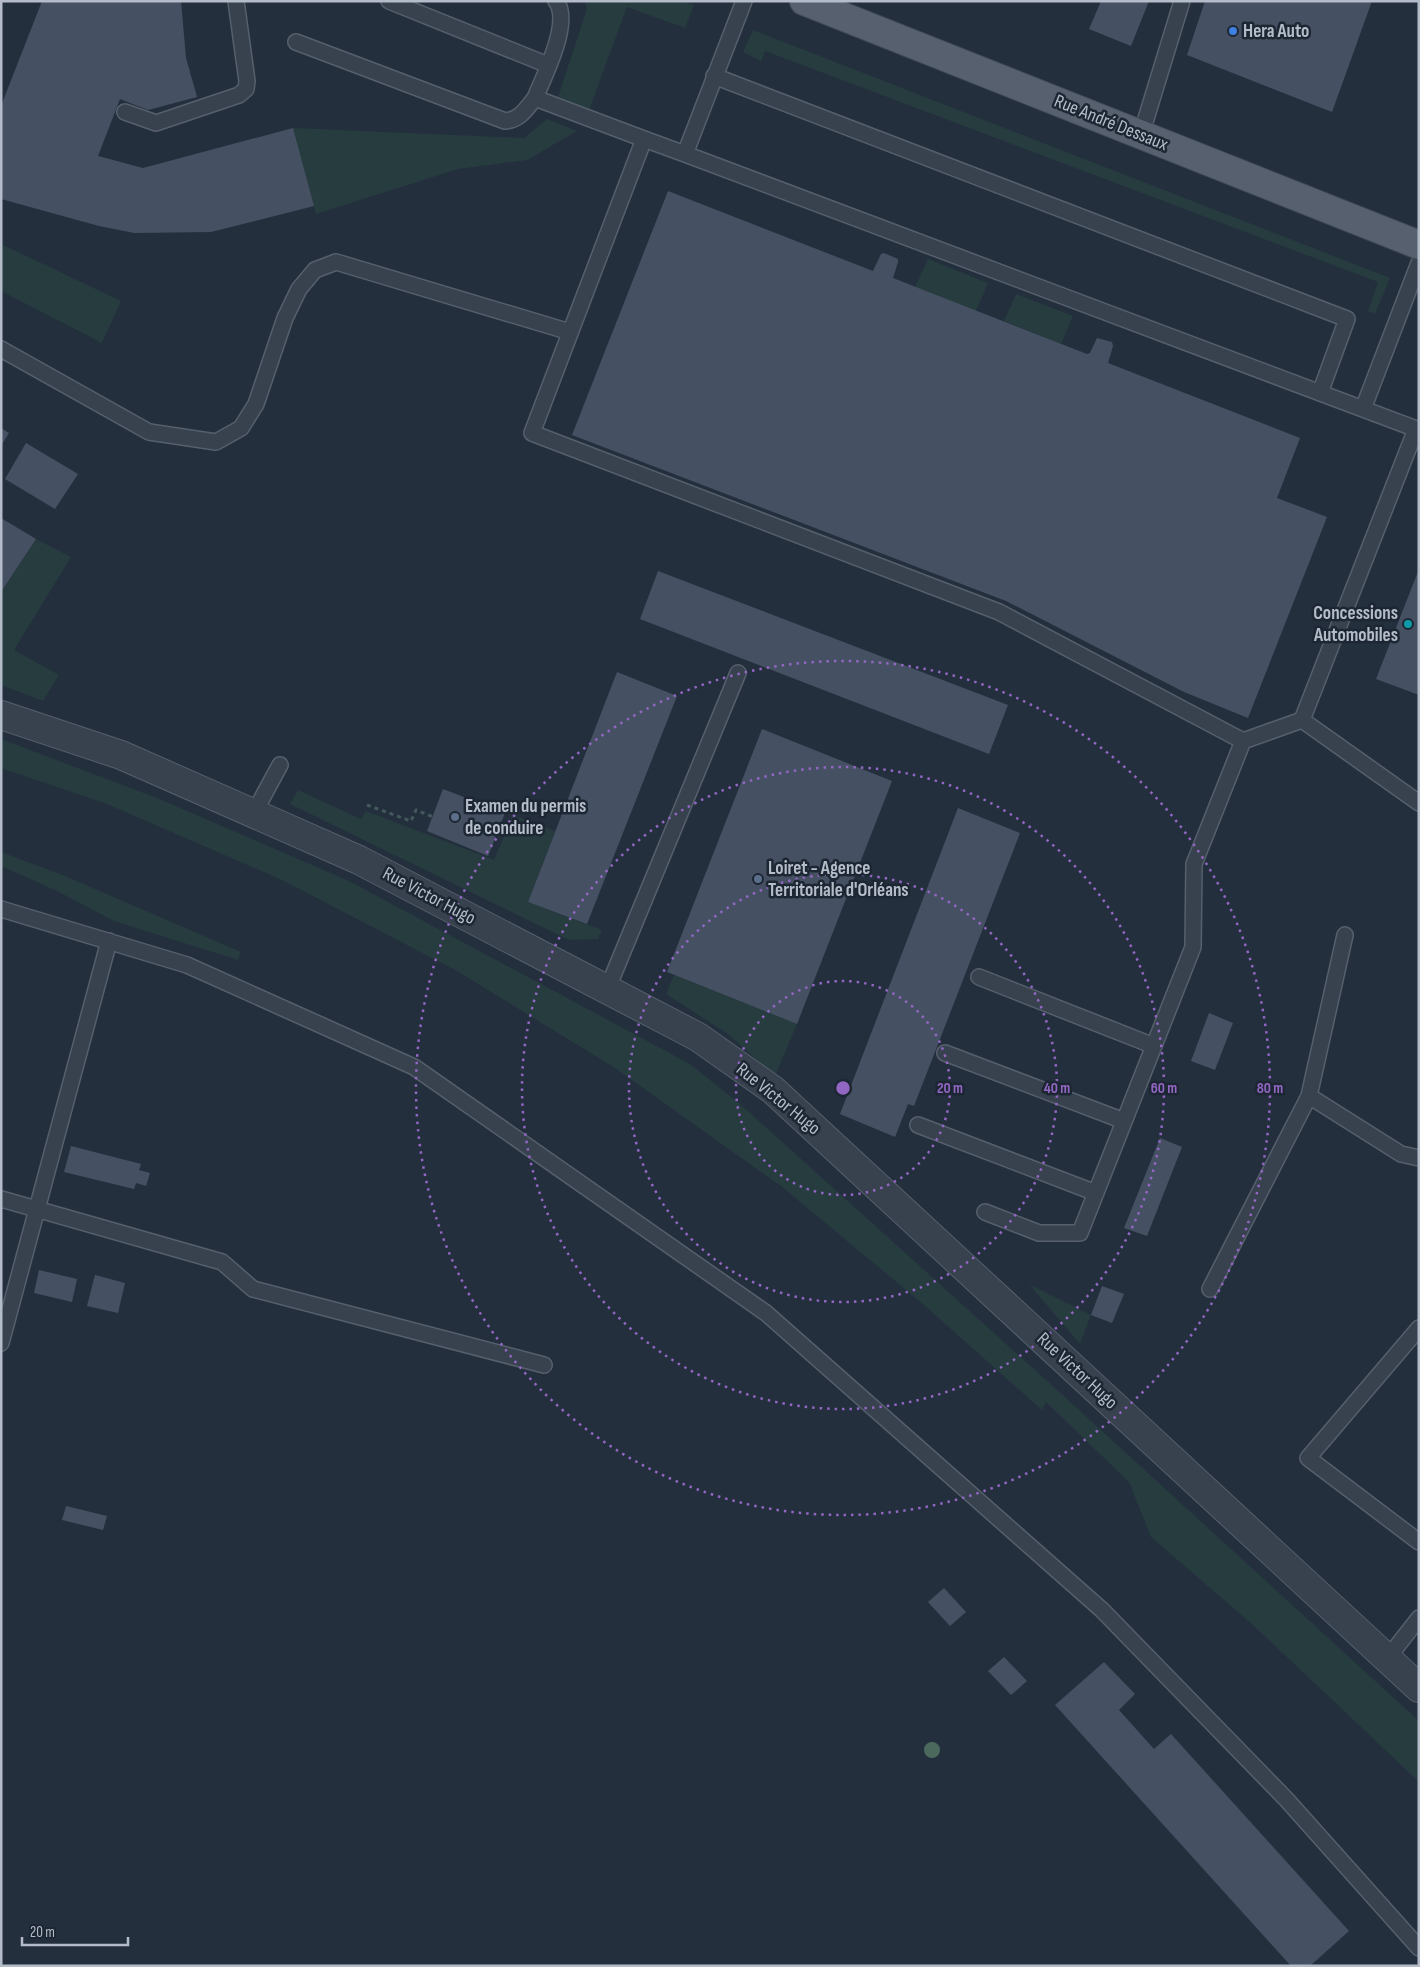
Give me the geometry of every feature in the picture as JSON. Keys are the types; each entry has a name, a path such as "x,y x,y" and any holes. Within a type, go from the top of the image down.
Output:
{"main road":[{"name":"Rue André Dessaux","path":"804,1 1419,245"}],"street":[{"name":"Rue Victor Hugo","path":"1,715 120,755 359,860 698,1038 773,1090 1419,1688"}],"lane":[{"path":"125,112 156,123 239,95 246,89 248,80 236,1"},
{"path":"389,1 548,65"},
{"path":"296,42 505,121 513,121 521,116 535,98 548,65 562,20 560,7 556,1"},
{"path":"685,154 744,1"},
{"path":"1141,135 1182,1"},
{"path":"714,76 1347,319 1320,393"},
{"path":"535,98 1417,429 1302,720 1244,741 999,612 532,433 644,140"},
{"path":"1,349 149,432 216,442 241,428 256,404 285,318 299,289 315,270 336,262 570,332"},
{"path":"1363,409 1419,263"},
{"path":"607,990 738,673"},
{"path":"1302,720 1419,803"},
{"path":"985,1212 1039,1233 1080,1233 1193,946 1194,864 1244,741"},
{"path":"254,813 280,765"},
{"path":"1,909 187,965 414,1067 766,1313 1102,1610 1286,1799 1419,1948"},
{"path":"1210,1290 1309,1096 1345,934"},
{"path":"1,1343 109,941"},
{"path":"979,978 1154,1046"},
{"path":"945,1053 1124,1121"},
{"path":"1309,1096 1401,1154 1419,1158"},
{"path":"918,1125 1096,1193"},
{"path":"1,1199 222,1262 254,1289 544,1365"},
{"path":"1419,1328 1308,1458 1419,1542"},
{"path":"1388,1659 1419,1618"}],"path":[{"path":"367,805 411,821 416,810 433,817"}],"green space":[{"path":"585,1 683,1 694,5 685,28 627,7 589,110 558,97 587,9"},
{"path":"753,30 1390,278 1375,314 1368,311 1378,282 765,51 761,61 743,52"},
{"path":"547,119 577,131 527,160 458,169 316,214 293,128 524,138"},
{"path":"1,244 121,301 102,343 1,291"},
{"path":"928,259 988,283 976,311 915,287"},
{"path":"1016,294 1073,316 1061,344 1004,321"},
{"path":"36,539 71,557 14,650 59,675 43,701 1,685 1,592"},
{"path":"1,739 157,798 349,881 690,1064 740,1104 1055,1388 1419,1721 1419,1782 1253,1625 1151,1537 1129,1482 1046,1402 1042,1410 924,1305 781,1186 615,1068 457,971 282,880 107,804 1,768"},
{"path":"298,790 361,819 366,811 494,860 513,815 555,831 528,902 602,930 598,939 569,940 290,804"},
{"path":"1,852 65,876 241,952 238,960 114,921 57,891 1,866"},
{"path":"674,975 797,1024 775,1076 728,1034 666,994"},
{"path":"1029,1284 1091,1315 1080,1344"}],"building":[{"path":"42,1 181,1 186,58 197,97 148,110 120,99 98,156 143,168 293,128 314,206 211,232 134,233 99,226 1,199 1,106"},
{"path":"1101,1 1149,1 1131,46 1089,29"},
{"path":"1205,1 1372,1 1332,112 1187,55"},
{"path":"668,191 873,271 881,254 884,253 898,259 893,278 1087,354 1090,353 1097,338 1112,342 1113,346 1108,363 1300,438 1277,498 1327,517 1248,718 1184,692 1006,601 572,435"},
{"path":"1,428 9,433 1,446"},
{"path":"26,443 78,474 55,509 5,479"},
{"path":"1,518 36,539 1,592 2,572"},
{"name":"Concessions Automobiles","path":"1419,569 1419,695 1376,679"},
{"path":"658,571 1008,705 989,754 640,619"},
{"path":"617,672 677,696 587,924 528,902"},
{"path":"762,729 892,781 797,1024 667,972"},
{"path":"443,789 505,813 488,856 427,831"},
{"path":"958,808 1020,833 914,1106 908,1104 895,1137 840,1114"},
{"path":"1209,1013 1233,1023 1215,1070 1191,1061"},
{"path":"1160,1138 1182,1147 1147,1236 1124,1228"},
{"path":"71,1146 141,1164 139,1170 150,1173 146,1186 136,1183 134,1189 64,1172"},
{"path":"39,1270 77,1279 72,1302 34,1293"},
{"path":"95,1275 125,1283 118,1313 87,1306"},
{"path":"1102,1286 1124,1294 1112,1323 1091,1315"},
{"path":"66,1506 107,1516 103,1530 62,1520"},
{"path":"944,1588 966,1612 950,1626 928,1602"},
{"path":"1004,1657 1027,1681 1011,1695 988,1671"},
{"path":"1104,1662 1135,1694 1119,1710 1154,1749 1171,1734 1349,1931 1310,1966 1291,1966 1055,1705"}],"place":[{"name":"Hera Auto","path":"1233,31"},
{"name":"Concessions Automobiles","path":"1408,624"},
{"name":"Examen du permis de conduire","path":"455,817"},
{"name":"Loiret - Agence Territoriale d'Orléans","path":"758,879"}]}
